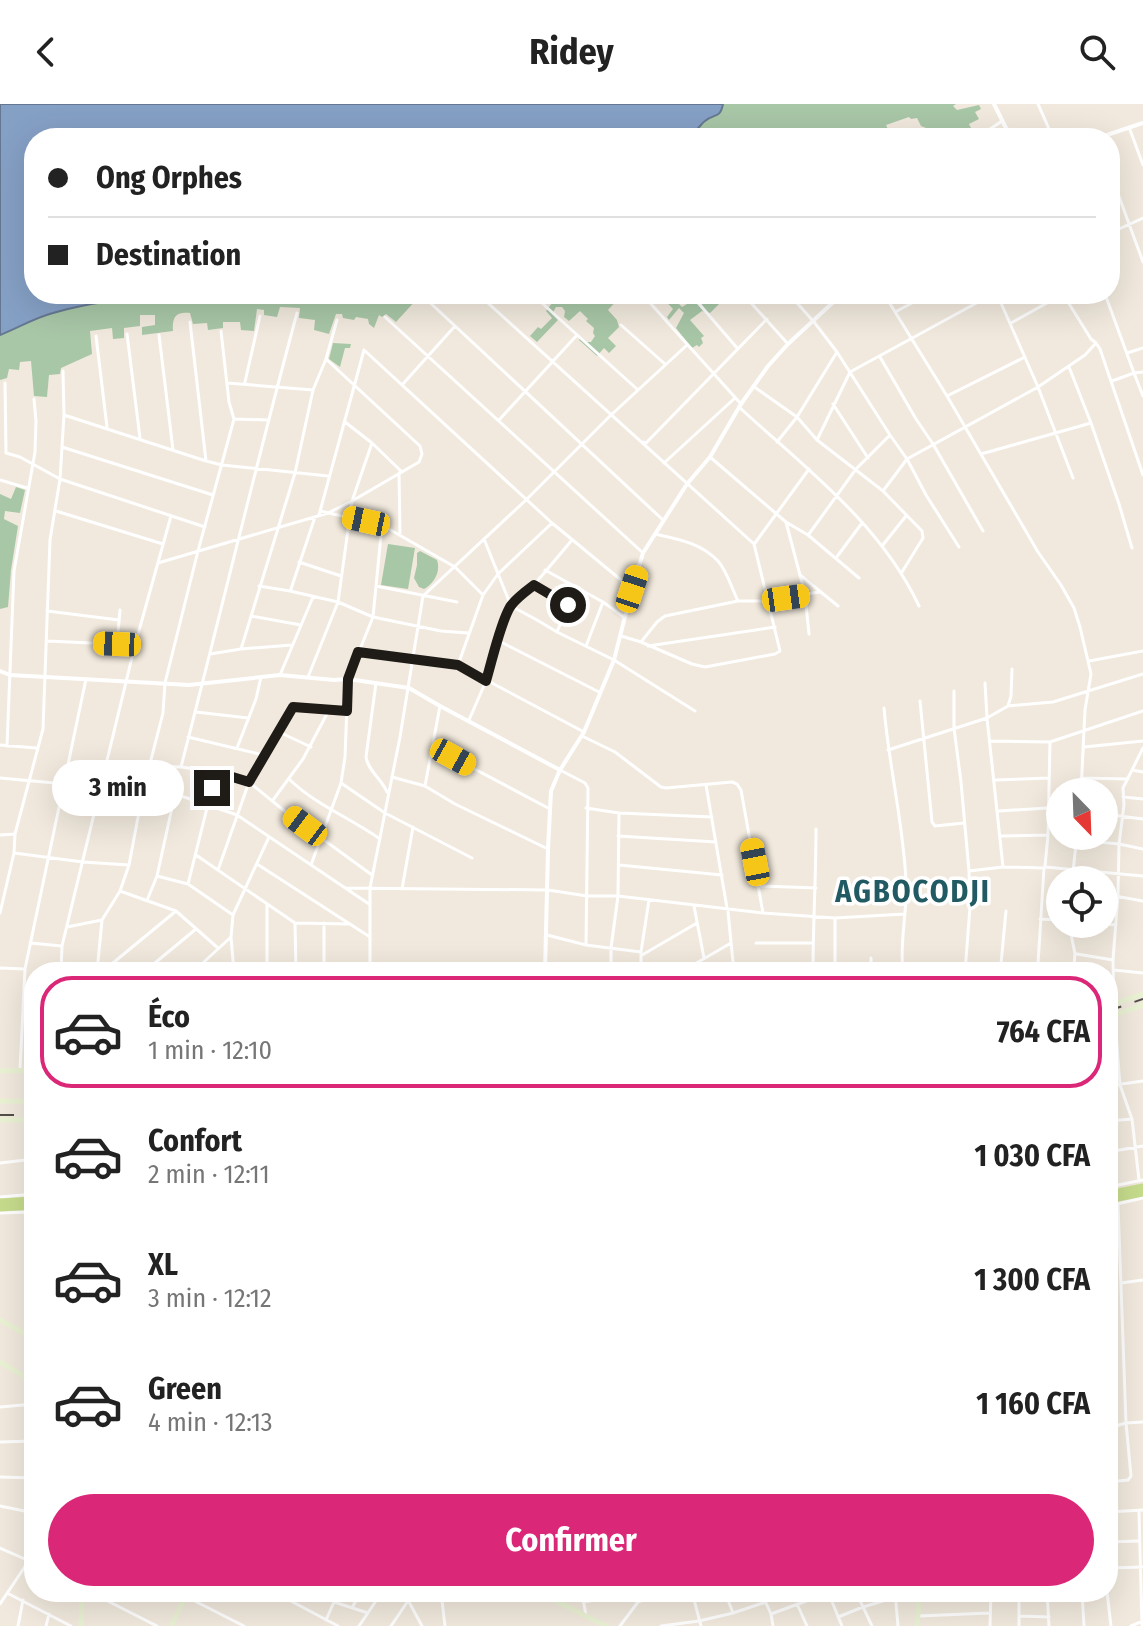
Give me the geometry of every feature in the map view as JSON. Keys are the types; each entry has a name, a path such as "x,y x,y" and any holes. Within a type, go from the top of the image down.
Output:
{"highway":[{"path":"1118,1197 1142,1191"},
{"path":"0,1200 24,1201"},
{"path":"0,1210 24,1204"}],"main road":[{"path":"1118,1003 1143,994"},
{"path":"1118,1014 1143,1005"},
{"path":"0,1071 24,1070"},
{"path":"0,1101 24,1102"},
{"path":"1,1121 24,1120"},
{"path":"0,1322 24,1333"},
{"path":"2,1362 24,1376"},
{"path":"81,1626 82,1602"},
{"path":"171,1626 183,1602"},
{"path":"562,1602 601,1625"},
{"path":"917,1626 919,1602"}],"street":[{"path":"994,104 1006,128"},
{"path":"1038,104 1049,128"},
{"path":"992,128 1002,121"},
{"path":"1120,130 1143,123"},
{"path":"1129,127 1143,165"},
{"path":"1120,199 1143,262"},
{"path":"1120,228 1143,218"},
{"path":"431,304 663,520"},
{"path":"489,304 754,544 780,651 705,667 621,636"},
{"path":"543,304 638,390"},
{"path":"651,304 740,406 838,495 902,572 919,606"},
{"path":"699,304 738,349"},
{"path":"753,304 788,344"},
{"path":"798,304 837,352 907,459 959,547"},
{"path":"546,962 551,791 560,770 583,734 614,660 643,553 768,366 832,304"},
{"path":"891,304 1074,608 1091,674 1081,778"},
{"path":"896,312 911,304"},
{"path":"817,440 850,372 973,304"},
{"path":"1000,304 1038,387 1073,478"},
{"path":"1010,324 1045,304"},
{"path":"1069,304 1096,343 1143,475"},
{"path":"1109,304 1143,396"},
{"path":"181,767 297,313"},
{"path":"244,383 260,316"},
{"path":"385,317 643,553"},
{"path":"639,441 646,443 767,319"},
{"path":"241,649 295,473 313,390 337,320"},
{"path":"190,322 206,461"},
{"path":"621,325 665,364"},
{"path":"402,385 455,326"},
{"path":"100,962 102,920 120,891 129,865 143,791 163,713 165,683 234,419 229,402 221,331"},
{"path":"127,334 140,439"},
{"path":"159,335 173,451"},
{"path":"499,420 577,335"},
{"path":"96,336 107,428"},
{"path":"883,491 907,459 1038,387 1085,355 1096,343"},
{"path":"370,962 370,888 414,661 423,596 687,345"},
{"path":"1127,353 1143,348"},
{"path":"290,591 318,514 364,350 526,500 632,589"},
{"path":"777,442 797,417 837,352"},
{"path":"880,357 983,531"},
{"path":"947,396 1025,357"},
{"path":"326,359 422,449 419,462 328,513"},
{"path":"1069,367 1132,548"},
{"path":"0,913 14,853 15,834 43,729 50,540 60,479 63,371"},
{"path":"1112,381 1143,372"},
{"path":"5,383 6,453 60,479 205,527"},
{"path":"227,383 313,390"},
{"path":"753,386 797,417 817,440 883,491 920,528 924,534 902,572"},
{"path":"664,463 735,398"},
{"path":"7,746 14,571 35,452 34,399"},
{"path":"833,404 868,459"},
{"path":"64,415 222,465 329,476"},
{"path":"234,419 268,420"},
{"path":"345,422 372,443 400,472 400,535"},
{"path":"981,454 1091,423"},
{"path":"808,535 856,469 890,435"},
{"path":"308,677 338,602 352,501 372,443"},
{"path":"62,447 213,495"},
{"path":"710,457 786,522 808,535 859,578"},
{"path":"754,544 809,469"},
{"path":"0,480 28,488"},
{"path":"55,511 163,544"},
{"path":"158,563 328,513 382,525 455,567 483,595"},
{"path":"61,962 62,946 135,645 171,516"},
{"path":"882,546 906,516"},
{"path":"786,522 805,595 809,634"},
{"path":"458,665 483,595 498,574 552,523"},
{"path":"836,558 862,523"},
{"path":"311,865 341,783 348,679 373,617 382,525"},
{"path":"655,534 688,541 703,549 718,562 738,601"},
{"path":"484,539 511,606 614,660 695,711"},
{"path":"469,721 511,606 534,585 572,540"},
{"path":"299,562 342,576"},
{"path":"545,570 624,617"},
{"path":"800,575 838,606"},
{"path":"534,585 568,605"},
{"path":"259,586 338,602 373,617 441,631 468,633"},
{"path":"376,586 457,602"},
{"path":"557,632 576,588"},
{"path":"641,642 665,616 738,601 768,601 819,592"},
{"path":"280,675 313,597"},
{"path":"586,646 603,602"},
{"path":"117,644 120,610"},
{"path":"47,611 119,620"},
{"path":"251,616 301,625"},
{"path":"648,646 775,627"},
{"path":"46,641 135,645"},
{"path":"498,641 599,692"},
{"path":"210,654 292,645"},
{"path":"1089,661 1143,651"},
{"path":"358,652 458,665 615,752 661,787 732,782 739,786 763,913"},
{"path":"1008,706 1012,669"},
{"path":"0,671 10,675 189,685 280,675 348,679 409,688 587,785 586,945"},
{"path":"888,750 987,718 1008,706 1053,702 1143,674"},
{"path":"237,748 261,677"},
{"path":"26,962 86,679"},
{"path":"376,683 367,762 389,794"},
{"path":"985,683 1003,867"},
{"path":"954,691 954,728 969,871 970,907 964,962"},
{"path":"920,701 932,822 935,826 964,823"},
{"path":"425,786 440,706"},
{"path":"218,870 249,782 293,707 347,711"},
{"path":"884,708 906,883 902,962"},
{"path":"273,800 311,747 329,710"},
{"path":"990,741 1050,742 1143,711"},
{"path":"195,712 248,718"},
{"path":"279,732 311,747"},
{"path":"188,737 264,755"},
{"path":"1084,747 1143,741"},
{"path":"1048,778 1050,742"},
{"path":"0,745 36,748"},
{"path":"432,746 550,809"},
{"path":"1143,748 1123,788 1118,872 1143,876"},
{"path":"149,766 216,772 249,782 372,875"},
{"path":"1132,770 1143,772"},
{"path":"188,884 216,772"},
{"path":"392,777 425,786 548,849"},
{"path":"995,780 1046,778"},
{"path":"289,779 304,794 380,839"},
{"path":"1118,779 1128,779"},
{"path":"0,780 175,794 208,805 237,815 370,905"},
{"path":"341,783 385,813 472,858"},
{"path":"706,785 728,909 733,962"},
{"path":"147,899 157,876 175,794"},
{"path":"1123,797 1143,799"},
{"path":"586,808 619,813 712,817"},
{"path":"998,811 1046,808"},
{"path":"611,962 618,896 619,813"},
{"path":"1118,816 1143,819"},
{"path":"402,889 413,827"},
{"path":"813,962 816,829"},
{"path":"0,835 15,834"},
{"path":"1001,836 1046,835"},
{"path":"618,836 716,842"},
{"path":"233,962 233,915 269,837"},
{"path":"1119,844 1143,849"},
{"path":"1038,962 1046,850"},
{"path":"14,853 129,865"},
{"path":"196,855 295,923 349,924"},
{"path":"257,864 370,937"},
{"path":"619,865 722,875"},
{"path":"969,871 1003,867 1044,868"},
{"path":"157,876 188,884 233,915"},
{"path":"759,886 816,888"},
{"path":"345,888 548,890 835,918 905,914"},
{"path":"120,891 176,911 218,948"},
{"path":"1118,895 1143,901"},
{"path":"641,962 649,900"},
{"path":"267,904 267,962"},
{"path":"694,905 704,958"},
{"path":"111,962 176,911"},
{"path":"1001,962 1006,911"},
{"path":"835,918 835,962"},
{"path":"1040,919 1046,919"},
{"path":"67,927 102,920"},
{"path":"295,923 296,962"},
{"path":"324,923 324,962"},
{"path":"547,935 641,954 697,923"},
{"path":"156,962 196,929"},
{"path":"204,962 231,937"},
{"path":"1072,938 1074,962"},
{"path":"1075,954 1113,960 1115,938"},
{"path":"30,943 62,946"},
{"path":"697,962 731,943"},
{"path":"756,943 812,943"},
{"path":"0,968 24,969"},
{"path":"1118,970 1142,971"},
{"path":"19,1070 24,986"},
{"path":"1118,1070 1132,1119 1142,1191"},
{"path":"1120,1085 1143,1081"},
{"path":"1118,1120 1132,1119"},
{"path":"1118,1150 1143,1146"},
{"path":"0,1163 24,1160"},
{"path":"1118,1188 1142,1191"},
{"path":"1118,1481 1131,1478 1118,1204 1142,1191"},
{"path":"1121,1283 1143,1280"},
{"path":"0,1407 24,1405"},
{"path":"1118,1425 1143,1422"},
{"path":"0,1442 24,1441"},
{"path":"0,1477 24,1478"},
{"path":"0,1506 24,1511"},
{"path":"1118,1511 1141,1510 1138,1541 1142,1623 1131,1626"},
{"path":"1118,1542 1138,1541"},
{"path":"0,1548 24,1558"},
{"path":"1118,1568 1141,1567"},
{"path":"0,1604 24,1571"},
{"path":"7,1593 23,1600 18,1626"},
{"path":"27,1602 71,1626"},
{"path":"110,1602 157,1626"},
{"path":"201,1602 244,1626"},
{"path":"293,1602 338,1626"},
{"path":"326,1620 334,1602 368,1613"},
{"path":"353,1608 356,1602"},
{"path":"359,1626 376,1602"},
{"path":"392,1625 409,1602 422,1626"},
{"path":"442,1602 445,1626"},
{"path":"583,1602 586,1616"},
{"path":"620,1626 638,1602"},
{"path":"694,1602 700,1624"},
{"path":"729,1602 733,1613"},
{"path":"661,1626 700,1624 766,1602 773,1626"},
{"path":"771,1614 802,1602"},
{"path":"832,1602 842,1626"},
{"path":"861,1602 872,1626"},
{"path":"838,1617 876,1602"},
{"path":"896,1602 898,1626"},
{"path":"990,1626 991,1602"},
{"path":"1019,1602 1019,1626"},
{"path":"1048,1602 1049,1626"},
{"path":"1083,1602 1084,1626"},
{"path":"1108,1602 1111,1626"},
{"path":"797,1604 807,1626"},
{"path":"917,1616 990,1613"},
{"path":"46,1626 49,1614"},
{"path":"1019,1616 1049,1617"}],"green space":[{"path":"723,104 956,104 953,106 957,110 979,105 981,109 975,112 979,119 969,124 971,128 926,128 917,118 909,117 886,125 887,128 697,128 718,113"},
{"path":"91,304 412,304 396,322 386,314 382,317 379,315 374,328 368,319 356,317 354,320 336,314 329,334 314,330 315,320 299,318 300,308 280,307 277,317 264,315 264,310 257,309 254,331 241,330 240,322 223,322 223,328 208,330 207,323 193,324 190,313 181,313 173,322 173,331 142,335 142,327 155,325 155,315 140,315 140,326 124,328 124,338 113,339 112,328 90,331 92,354 61,368 60,374 49,375 47,397 34,396 31,361 20,362 19,370 9,369 7,378 0,380 0,335 67,309"},
{"path":"551,304 614,304 608,310 619,327 608,338 616,346 609,353 604,348 597,356 579,340 581,337 591,342 595,336 594,328 586,321 588,319 580,311 569,321 564,317 562,307 556,307 552,314 558,320 537,342 530,336 552,318 546,311"},
{"path":"668,304 682,307 687,304 719,304 710,313 702,311 690,320 704,336 699,347 692,348 676,328 684,313 679,308 669,320 667,317 673,309"},
{"path":"333,343 351,344 350,348 345,348 340,367 329,359"},
{"path":"16,487 25,490 20,513 5,511 4,519 18,526 8,607 0,609 0,494 11,499"},
{"path":"388,544 415,548 408,589 381,585"},
{"path":"420,551 437,560 438,564 436,577 424,589 414,578 417,553"}],"water":[{"path":"0,104 723,104 719,114 698,128 24,128 24,304 95,304 39,318 0,335"}],"railway":[{"path":"1118,1008 1143,999"},
{"path":"0,1115 24,1115"}],"district":[{"name":"AGBOCODJI","path":"913,892"}],"route":[{"path":"212,788 216,772 249,782 293,707 347,711 348,679 358,652 458,665 486,681 511,606 527,590 534,585 568,605"}]}
